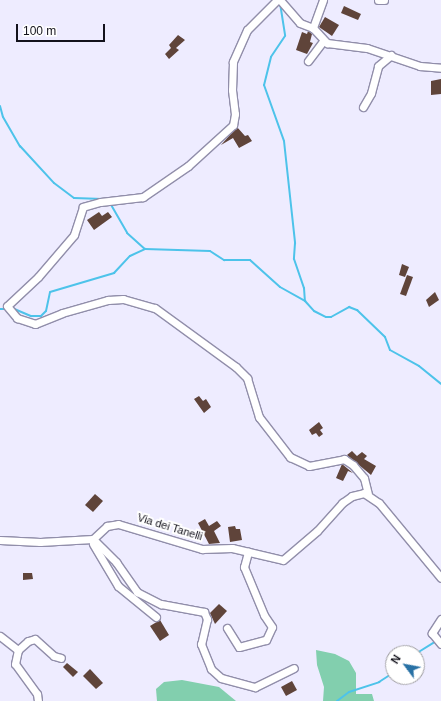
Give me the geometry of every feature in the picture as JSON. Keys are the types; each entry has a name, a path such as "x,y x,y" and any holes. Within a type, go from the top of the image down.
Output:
{"street":[{"path":"277,0 248,30 234,62 232,90 235,114 233,125 188,166 143,197 100,202 83,207 74,235 38,277 7,306 17,318 35,324 62,313 108,300 124,299 155,308 243,374 259,417 290,457 309,466 344,459 353,465 364,478 368,494 379,503 441,578"},
{"path":"280,0 300,23 313,28 323,41 391,55 420,66 441,68"},
{"path":"313,28 323,0"},
{"path":"378,0 384,0"},
{"path":"308,61 323,41"},
{"path":"363,107 371,93 378,66 391,55"},
{"name":"Via dei Tanelli","path":"91,539 107,526 118,524 202,549 232,548 283,560 317,531 352,496 368,494"},
{"path":"91,539 118,586 156,617"},
{"path":"0,540 40,542 91,539 116,562 137,592 161,604 204,612 207,619 201,644 212,669 221,678 255,687 294,668"},
{"path":"227,628 239,648 266,640 272,627 264,615 244,567 248,552"},
{"path":"438,641 432,633 441,619"},
{"path":"0,636 18,650"},
{"path":"38,701 37,694 15,664 18,650 28,641 35,639 54,656 61,658"}],"green space":[{"path":"316,650 335,654 349,661 356,673 356,694 372,694 374,701 323,701 324,687 317,665"},
{"path":"182,680 219,687 236,701 157,701 156,689 164,682"}],"building":[{"path":"344,6 361,14 358,20 341,13"},
{"path":"325,17 339,25 332,36 319,27"},
{"path":"308,31 312,34 310,42 313,43 307,54 296,50 302,32 307,34"},
{"path":"178,35 185,40 176,48 179,50 169,59 165,54 171,48 169,45"},
{"path":"441,79 441,94 431,95 431,81"},
{"path":"237,127 245,136 248,135 252,141 239,148 233,138 221,145"},
{"path":"99,212 102,216 108,212 112,217 94,230 87,220"},
{"path":"402,264 409,267 405,277 399,275"},
{"path":"407,275 413,277 406,296 400,294"},
{"path":"435,292 439,300 429,307 426,300"},
{"path":"199,396 203,401 206,399 211,407 204,413 194,399"},
{"path":"319,422 323,428 320,430 323,434 319,437 316,433 312,435 309,430"},
{"path":"352,451 357,456 362,452 367,456 364,459 376,466 371,475 347,455"},
{"path":"342,464 353,473 348,471 343,481 336,478"},
{"path":"95,494 103,501 93,512 85,505"},
{"path":"205,519 209,526 217,521 221,526 214,531 220,543 209,544 198,523"},
{"path":"235,526 236,529 240,529 242,540 230,542 228,527"},
{"path":"23,573 32,573 33,579 23,580"},
{"path":"219,604 227,611 215,624 210,613"},
{"path":"160,620 169,635 160,641 150,626"},
{"path":"67,663 78,672 73,677 63,667"},
{"path":"90,669 103,683 96,689 83,676"},
{"path":"292,681 297,690 286,696 281,687"}],"waterway":[{"path":"280,3 285,36 271,57 264,85 284,141 295,243 294,259 304,288 305,301"},
{"path":"0,106 3,117 20,146 54,183 74,198 103,199"},
{"path":"110,203 127,233 145,249"},
{"path":"12,308 31,316 41,316 46,311 50,292 114,273 130,256 145,249 210,251 224,260 250,260 280,287 305,301 314,311 326,317 331,317 349,307 357,310 385,337 390,350 419,366 441,384"},
{"path":"0,309 7,309"},
{"path":"425,648 436,641"},
{"path":"337,701 349,692 379,682 385,678"}]}
